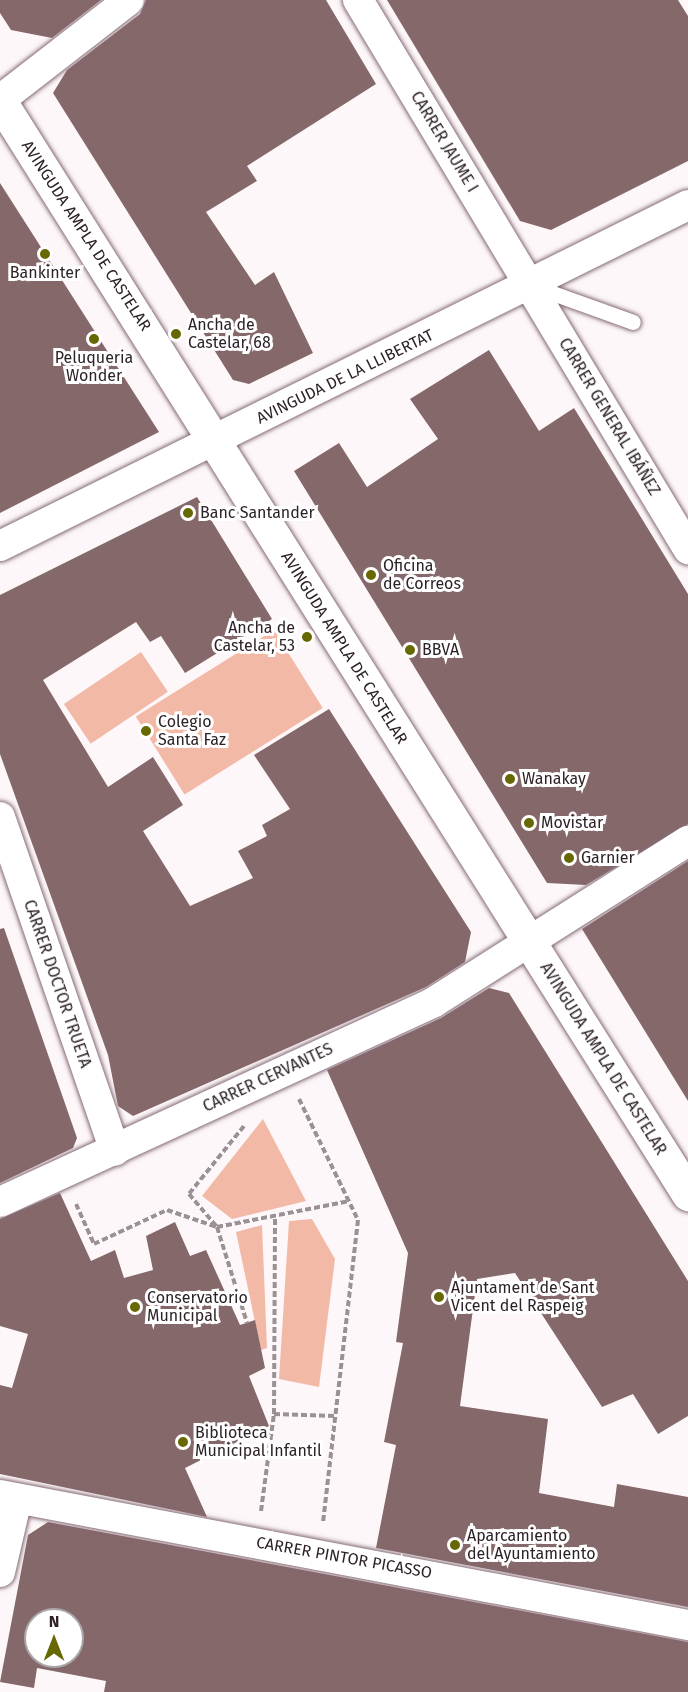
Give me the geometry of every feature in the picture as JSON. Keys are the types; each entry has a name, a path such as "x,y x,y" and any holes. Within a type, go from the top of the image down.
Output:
{"main road":[{"name":"AVINGUDA AMPLA DE CASTELAR","path":"0,101 217,441 688,1194"}],"street":[{"path":"0,101 129,0"},
{"name":"CARRER JAUME I","path":"358,0 530,285"},
{"name":"AVINGUDA DE LA LLIBERTAT","path":"0,546 217,441 688,205"},
{"name":"CARRER GENERAL IBÁÑEZ","path":"530,285 688,549"},
{"name":"CARRER DOCTOR TRUETA","path":"0,817 115,1151"},
{"name":"CARRER CERVANTES","path":"0,1202 115,1151 285,1069 434,1002 688,841"},
{"path":"0,1572 8,1497"},
{"name":"CARRER PINTOR PICASSO","path":"8,1497 319,1553 688,1625"}],"lane":[{"path":"530,285 633,322"}],"path":[{"path":"285,1069 358,1220 319,1553"},
{"path":"247,1323 218,1227 189,1194 249,1119"},
{"path":"63,1174 94,1244 167,1210 218,1227 349,1201"},
{"path":"256,1542 274,1414 275,1216"},
{"path":"274,1414 335,1416"}],"shaded area":[{"path":"274,630 323,708 185,794 136,716"},
{"path":"141,652 168,692 91,744 64,704"},
{"path":"263,1119 306,1201 232,1219 202,1196"},
{"path":"312,1219 335,1259 319,1387 279,1379 289,1221"},
{"path":"262,1225 267,1348 261,1350 236,1232"}],"building":[{"path":"0,0 101,0 52,38 11,30 0,13"},
{"path":"146,0 326,0 376,84 247,166 257,181 206,212 255,285 274,272 313,353 249,384 233,380 53,93 67,70 140,14"},
{"path":"387,0 678,0 688,16 688,161 551,230 520,221"},
{"path":"0,183 159,432 0,513"},
{"path":"489,350 539,431 574,408 688,594 688,824 586,885 547,883 294,471 339,443 367,487 438,439 410,399"},
{"path":"197,497 272,619 185,673 161,636 150,642 136,622 43,680 108,787 153,757 183,805 143,831 190,906 253,878 238,851 267,836 262,825 290,809 254,755 329,709 471,932 465,962 426,987 133,1116 118,1106 108,1055 0,754 0,595"},
{"path":"688,861 688,1101 582,929"},
{"path":"4,928 77,1138 73,1148 0,1183 0,929"},
{"path":"489,988 509,993 688,1281 688,1416 658,1434 633,1394 602,1407 515,1273 477,1279 460,1406 548,1419 539,1493 614,1507 617,1484 688,1497 688,1607 376,1548 396,1445 384,1442 403,1343 396,1342 408,1253 327,1070 441,1018"},
{"path":"60,1193 91,1261 115,1250 124,1278 153,1270 146,1236 175,1222 190,1256 206,1250 240,1325 255,1320 265,1368 249,1376 269,1426 185,1468 207,1517 0,1474 0,1385 12,1388 28,1334 0,1326 0,1219"},
{"path":"48,1522 688,1642 688,1692 104,1692 106,1681 37,1668 34,1688 0,1682 28,1535"}],"place":[{"name":"Bankinter","path":"45,254"},
{"name":"Ancha de Castelar, 68","path":"176,334"},
{"name":"Peluqueria Wonder","path":"94,339"},
{"name":"Banc Santander","path":"188,513"},
{"name":"Oficina de Correos","path":"371,575"},
{"name":"Ancha de Castelar, 53","path":"307,637"},
{"name":"BBVA","path":"410,650"},
{"name":"Colegio Santa Faz","path":"146,731"},
{"name":"Wanakay","path":"510,779"},
{"name":"Movistar","path":"529,823"},
{"name":"Garnier","path":"569,858"},
{"name":"Ajuntament de Sant Vicent del Raspeig","path":"439,1297"},
{"name":"Conservatorio Municipal","path":"135,1307"},
{"name":"Biblioteca Municipal Infantil","path":"183,1442"},
{"name":"Aparcamiento del Ayuntamiento","path":"455,1545"}]}
